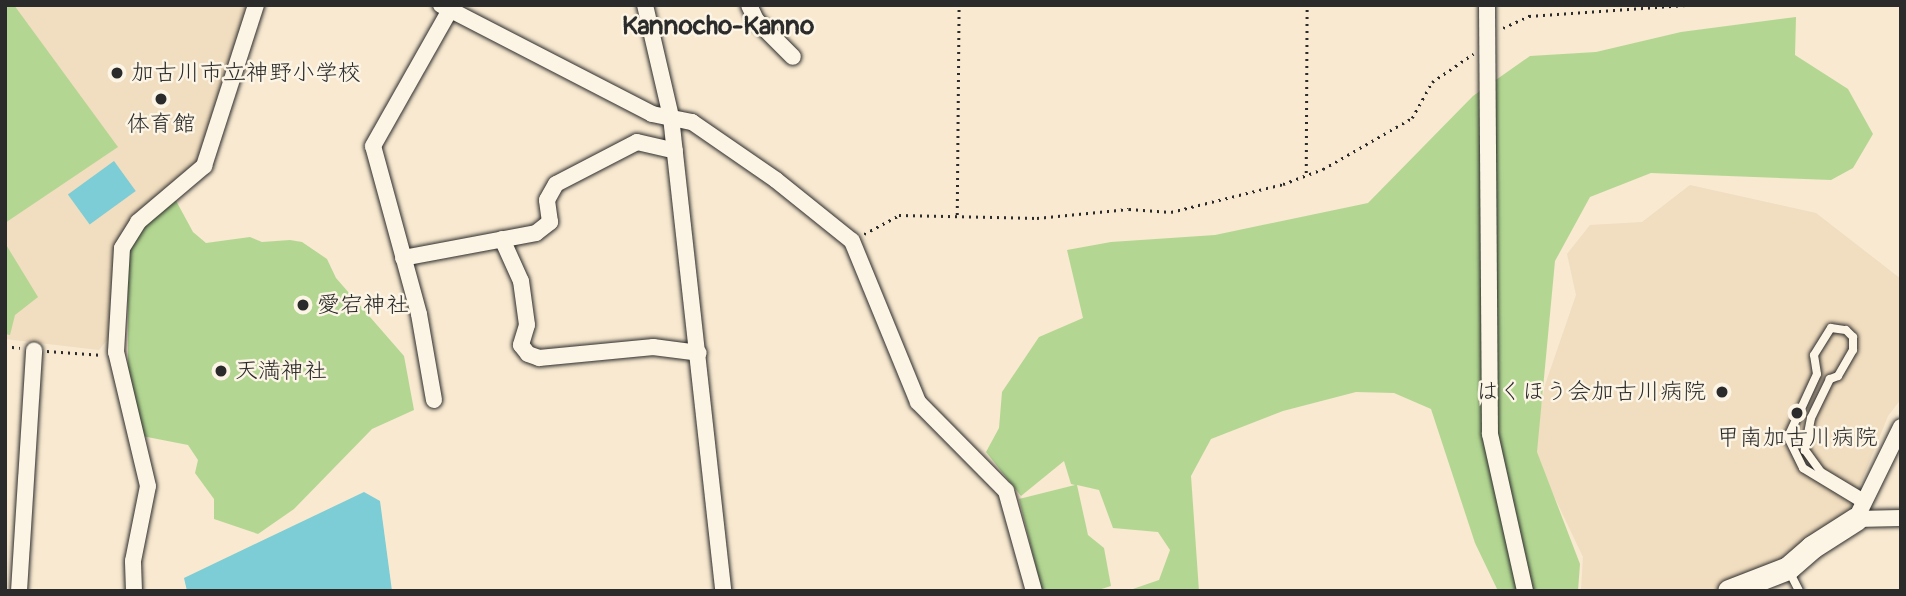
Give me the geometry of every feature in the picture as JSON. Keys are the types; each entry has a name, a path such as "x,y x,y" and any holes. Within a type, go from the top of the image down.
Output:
{"street":[{"path":"134,591 133,561 148,486 116,352 122,248 138,222 204,166 256,5"},
{"path":"645,5 671,117 723,591"},
{"path":"749,5 756,20 793,57"},
{"path":"1487,5 1490,434 1525,591"},
{"path":"434,400 403,258 373,146 445,8 652,114 671,117 702,129 852,241 918,402 1006,491 1034,591"},
{"path":"403,258 544,229 550,222 549,190 600,165 621,147 636,142 675,151"},
{"path":"502,239 521,281 527,325 521,345 528,354 539,358 653,347 699,353"},
{"path":"19,591 34,349"},
{"path":"414,381 430,377"},
{"path":"1730,591 1761,585 1788,568 1862,508 1901,427"},
{"path":"1862,508 1901,519"}],"lane":[{"path":"1831,328 1846,330 1853,337 1853,349 1838,376 1830,379 1817,374 1811,362 1826,332 1831,328"},
{"path":"1817,374 1791,425 1790,445 1803,468 1815,479 1862,508"},
{"path":"1830,379 1807,428 1808,458 1862,508"},
{"path":"1788,568 1799,591"}],"path":[{"path":"957,215 959,5"},
{"path":"1307,5 1307,173"},
{"path":"852,241 900,215 1037,218 1129,209 1171,212 1283,184 1323,169 1412,118 1432,82 1487,39 1529,16 1686,5"},
{"path":"34,349 99,356 116,352"}],"shaded area":[{"name":"加古川市立神野小学校","path":"5,5 251,5 200,160 124,228 111,335 99,350 5,339"},
{"name":"はくほう会加古川病院","path":"1690,185 1816,213 1901,279 1901,399 1888,416 1849,512 1776,567 1711,591 1581,591 1583,557 1533,452 1545,385 1576,295 1567,254 1590,225 1642,222"}],"green space":[{"path":"5,5 14,5 118,147 5,223"},
{"path":"1796,17 1795,55 1848,89 1873,134 1853,168 1831,180 1651,173 1590,197 1555,261 1537,452 1580,564 1578,591 1498,591 1475,543 1431,409 1394,393 1356,392 1283,411 1211,439 1191,476 1199,591 1127,591 1159,580 1170,550 1158,532 1113,528 1099,490 1077,485 1088,535 1104,548 1111,586 1095,591 1042,591 1019,499 1075,485 1071,484 1064,461 1021,496 986,452 999,428 1002,392 1039,337 1083,318 1067,250 1111,242 1215,235 1368,203 1473,96 1530,56 1596,52 1681,32"},
{"path":"174,197 193,232 206,243 250,237 262,242 290,240 302,242 327,259 336,278 404,356 414,410 372,429 294,509 258,534 214,519 214,499 195,473 198,460 188,445 142,436 128,368 128,241"},
{"path":"5,243 38,297 15,315 10,335 5,334"}],"water":[{"path":"114,161 136,191 90,224 68,195"},
{"path":"364,492 380,501 392,591 187,591 184,578"}],"place":[{"name":"加古川市立神野小学校","path":"117,73"},
{"name":"体育館","path":"161,99"},
{"name":"愛宕神社","path":"303,305"},
{"name":"天満神社","path":"221,371"},
{"name":"はくほう会加古川病院","path":"1722,392"},
{"name":"甲南加古川病院","path":"1797,413"}],"district":[{"name":"Kannocho-Kanno","path":"718,27"}]}
